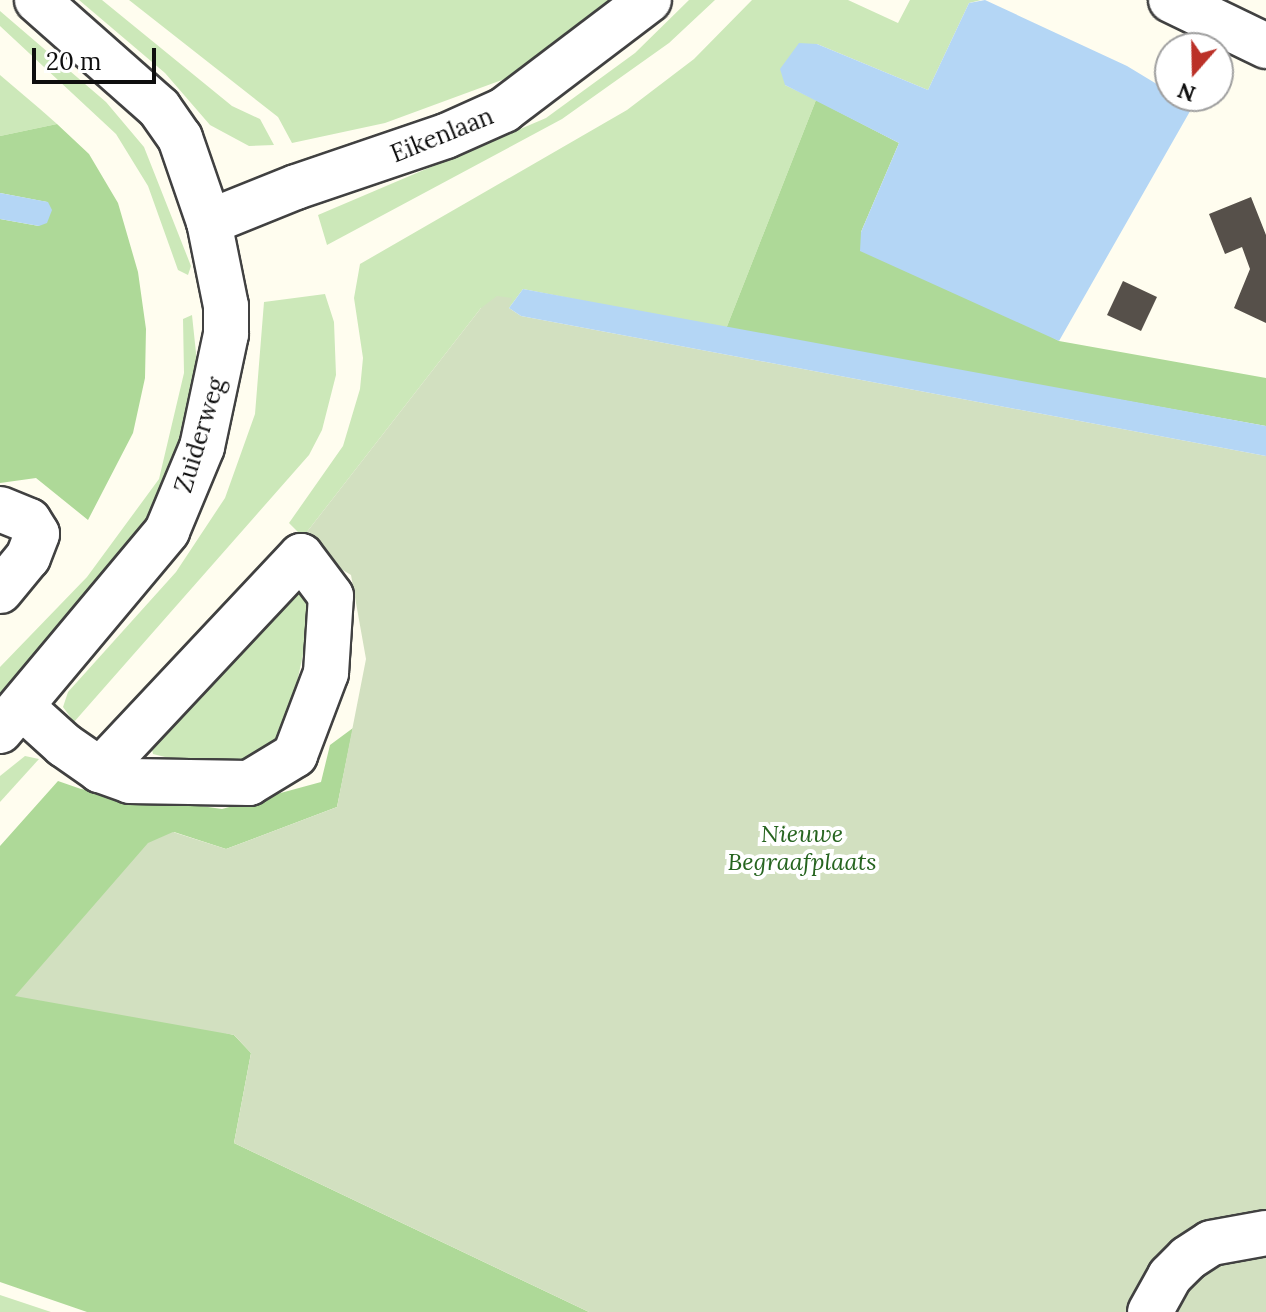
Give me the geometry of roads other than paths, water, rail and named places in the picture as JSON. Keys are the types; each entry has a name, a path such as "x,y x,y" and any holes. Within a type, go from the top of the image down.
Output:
{"street":[{"name":"Zuiderweg","path":"11,719 154,550 185,492 212,412 226,334 226,306 209,222 180,138 159,108 37,0"},
{"name":"Eikenlaan","path":"209,222 296,187 446,136 504,110 649,0"},
{"path":"1171,0 1266,46"},
{"path":"0,509 29,521 37,534 28,557 0,591"},
{"path":"11,719 100,770 130,781 249,783 295,755 326,673 331,596 301,556 100,770"},
{"path":"1150,1312 1170,1276 1188,1258 1211,1243 1266,1233"}],"water":[{"path":"985,0 1127,66 1154,82 1154,112 1190,112 1059,341 860,251 861,232 899,143 785,85 780,69 799,43 817,44 928,90 969,3"},
{"path":"0,193 48,202 52,210 47,223 39,226 0,219"},
{"path":"523,289 1266,426 1266,456 521,316 509,308"}],"park label":[{"name":"Nieuwe Begraafplaats","path":"802,848"}]}
